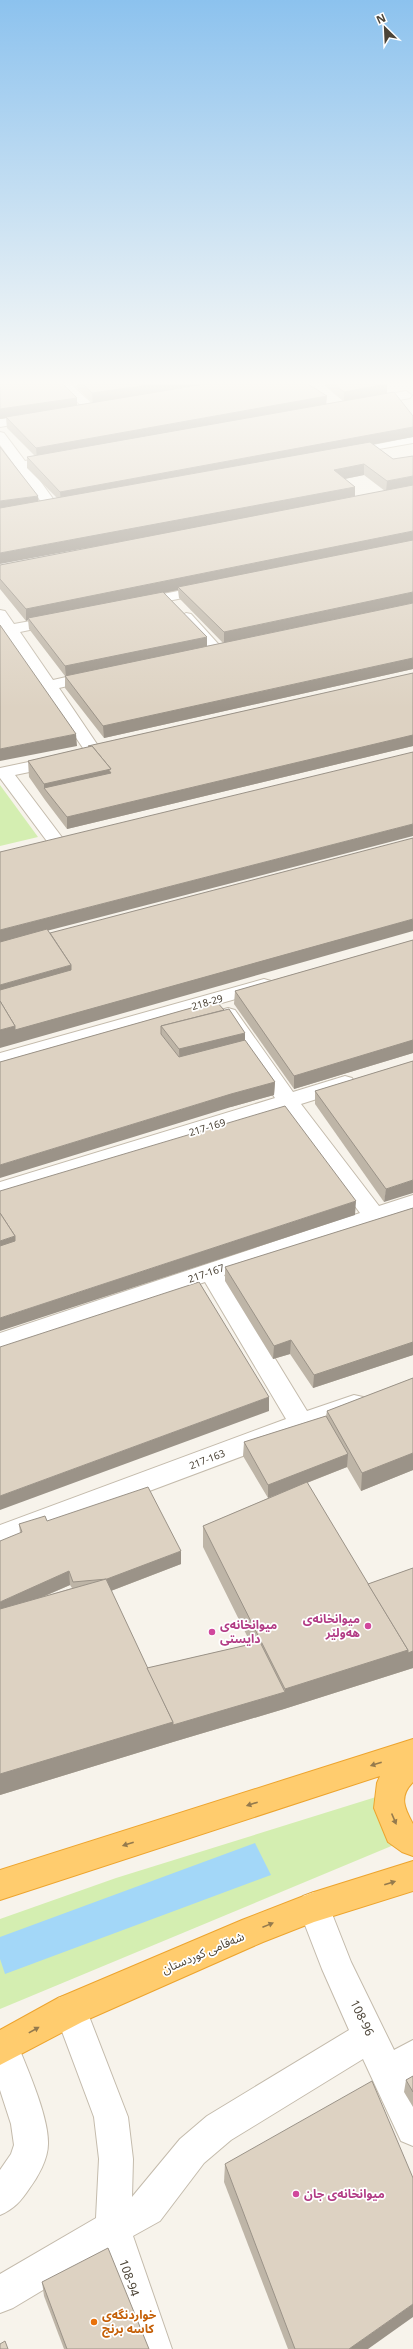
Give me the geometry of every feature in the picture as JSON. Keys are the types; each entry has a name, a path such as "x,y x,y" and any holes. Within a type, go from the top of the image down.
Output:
{"highway":[{"path":"0,1885 413,1752"},
{"path":"413,1762 392,1783 389,1808 399,1832 413,1842"},
{"name":"شەقامی کوردستان","path":"1,2048 70,2010 314,1906 413,1876"}],"street":[{"path":"40,491 52,507"},
{"path":"37,509 68,504"},
{"path":"123,606 222,586"},
{"path":"169,597 216,650"},
{"path":"0,614 48,686 89,754 2,773 55,840"},
{"path":"10,629 71,617"},
{"path":"201,653 231,647"},
{"path":"48,686 109,673"},
{"name":"218-29","path":"0,1060 283,980"},
{"path":"217,999 288,1101 374,1216"},
{"name":"217-169","path":"0,1190 362,1078"},
{"name":"217-167","path":"0,1342 413,1203"},
{"path":"210,1271 301,1423"},
{"name":"217-163","path":"0,1536 376,1395"},
{"name":"108-96","path":"314,1906 338,1969 370,2036 401,2066 413,2129"},
{"path":"70,2010 111,2117 116,2159 112,2230"},
{"path":"0,2295 147,2208 192,2151 219,2128 370,2036"},
{"path":"0,2197 18,2176 31,2146 30,2130 1,2048"},
{"name":"108-94","path":"112,2230 153,2349"}],"green space":[{"path":"0,785 38,837 0,846"},
{"path":"376,1797 401,1842 0,2009 0,1919 116,1878"}],"water":[{"path":"255,1843 271,1875 5,1974 0,1959 0,1937"}],"building":[{"path":"0,491 34,491 38,496 0,501"},
{"path":"97,491 336,491 0,553 0,508"},
{"path":"384,491 413,491 413,531 26,609 0,579 0,565"},
{"path":"413,540 413,592 224,632 178,587"},
{"path":"163,592 207,637 65,666 28,618"},
{"path":"413,603 413,658 103,726 65,676"},
{"path":"0,625 76,734 0,749"},
{"path":"413,673 413,735 67,817 44,788 111,773 108,769 111,769 92,746 88,746"},
{"path":"92,746 111,769 44,784 28,761"},
{"path":"413,752 413,824 0,930 0,852"},
{"path":"413,838 413,919 15,1030 15,1026 0,1001 0,990 71,970 71,965 50,933"},
{"path":"47,929 71,965 0,985 0,942"},
{"path":"413,940 413,1040 294,1076 235,991"},
{"path":"0,1001 15,1026 0,1030"},
{"path":"216,1001 224,1010 161,1026 161,1034 179,1057 245,1040 275,1082 231,1094 0,1165 0,1062"},
{"path":"229,1009 245,1033 179,1049 161,1026"},
{"path":"413,1061 413,1180 386,1189 315,1091"},
{"path":"285,1106 356,1201 0,1318 0,1246 15,1241 15,1236 0,1213 0,1191"},
{"path":"413,1208 413,1342 314,1375 291,1340 274,1346 225,1267"},
{"path":"0,1213 15,1236 0,1241"},
{"path":"199,1282 269,1397 0,1496 0,1347"},
{"path":"413,1378 413,1453 362,1473 327,1411"},
{"path":"326,1416 348,1454 268,1485 244,1442"},
{"path":"307,1482 408,1650 285,1689 203,1526"},
{"path":"148,1487 181,1551 107,1579 73,1582 69,1571 0,1602 0,1541 22,1532 19,1524 45,1516 47,1521"},
{"path":"413,1568 413,1651 408,1653 408,1650 368,1584"},
{"path":"106,1579 173,1722 0,1774 0,1609"},
{"path":"260,1642 285,1692 173,1725 173,1722 147,1668"},
{"path":"413,2076 413,2092 406,2080"},
{"path":"372,2081 413,2178 413,2304 349,2349 295,2349 225,2164"},
{"name":"خواردنگەی کاسە برنج","path":"108,2248 149,2349 67,2349 42,2282"},
{"path":"5,2341 8,2349 0,2349 0,2344"}],"place":[{"name":"میوانخانەی هەولێر","path":"368,1626"},
{"name":"میوانخانەی دایستی","path":"212,1632"},
{"name":"میوانخانەی جان","path":"296,2194"},
{"name":"خواردنگەی کاسە برنج","path":"94,2322"}]}
